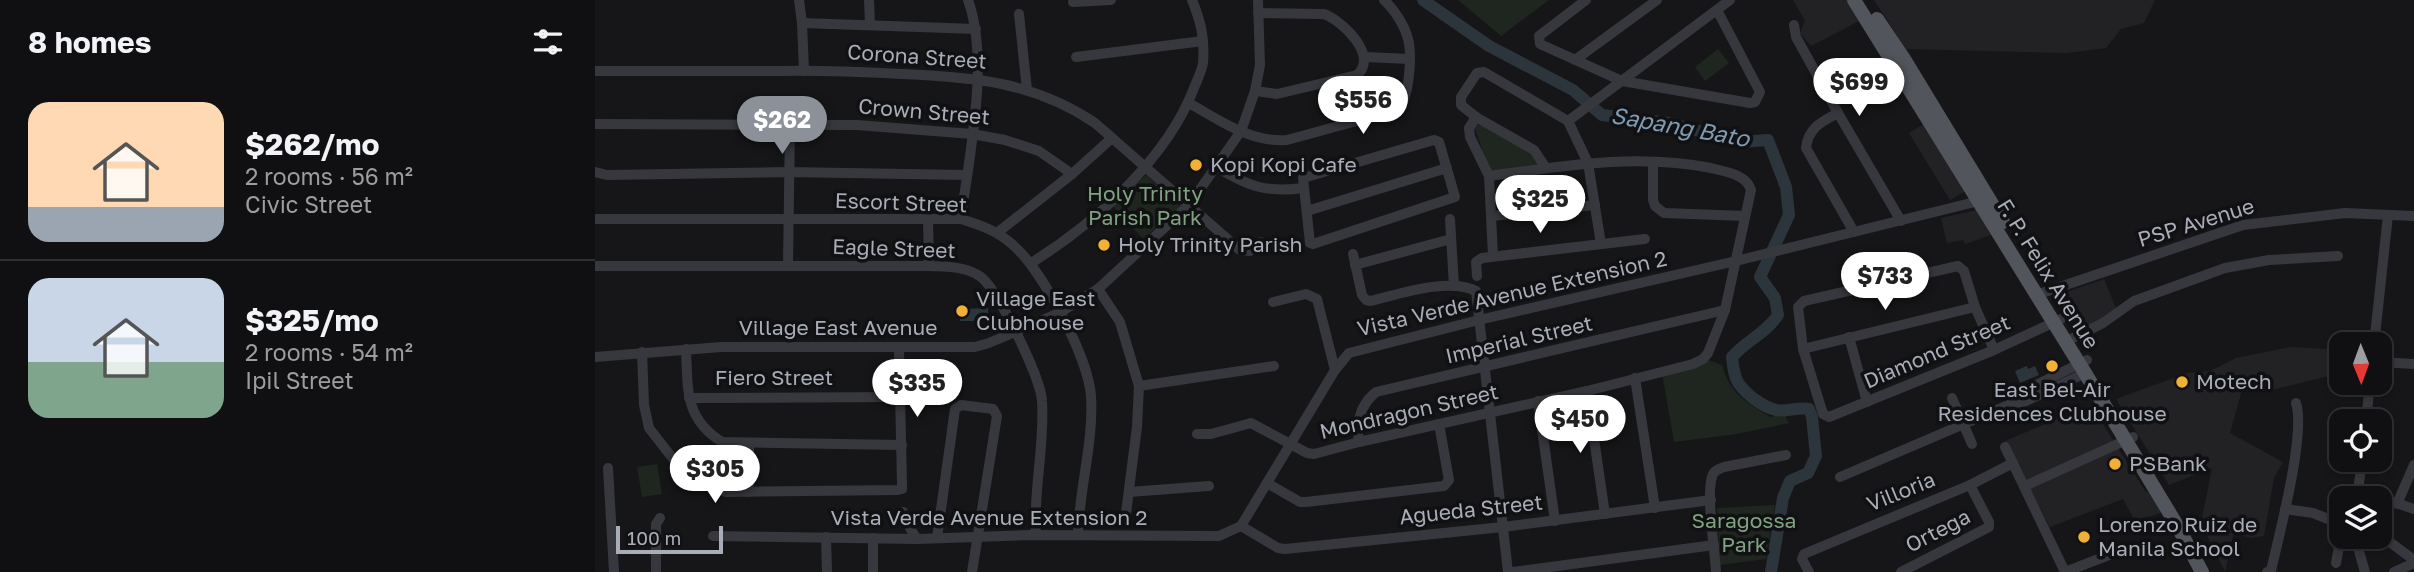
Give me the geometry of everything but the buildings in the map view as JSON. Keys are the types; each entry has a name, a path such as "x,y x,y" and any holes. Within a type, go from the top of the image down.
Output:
{"main road":[{"name":"F. P. Felix Avenue","path":"1854,0 1984,199"},
{"name":"F. P. Felix Avenue","path":"1865,0 2084,366 2190,529 2211,572"},
{"name":"F. P. Felix Avenue","path":"2129,439 2202,572"}],"street":[{"path":"799,0 804,71"},
{"path":"869,0 870,24"},
{"path":"961,219 978,78 976,30 968,0"},
{"path":"1073,2 1111,0"},
{"path":"1031,263 1060,245 1146,168 1189,103 1203,65 1202,24 1192,0"},
{"name":"Village East Avenue","path":"595,357 721,347 975,346 1059,313 1098,289 1189,205 1241,131 1255,91 1260,65 1258,0"},
{"path":"1189,103 1241,131 1261,138 1287,140 1397,110 1406,96 1410,59 1408,37 1391,6 1384,0"},
{"path":"1586,0 1539,36 1540,44 1622,81 1755,102 1760,92 1717,10"},
{"path":"1575,60 1657,0"},
{"path":"1568,121 1730,0"},
{"path":"1255,91 1277,94 1357,75 1363,67 1365,57 1358,44 1332,17 1324,14 1258,13"},
{"path":"1019,14 1027,90"},
{"path":"802,23 976,30"},
{"path":"1794,25 1796,37 1837,113 1901,221"},
{"path":"1076,57 1203,41"},
{"path":"1365,57 1410,59"},
{"name":"Corona Street","path":"595,71 804,71 978,78 1027,90 1077,111 1112,138 1240,250 1250,251 1260,242"},
{"path":"1546,168 1534,150 1476,117 1460,102 1477,73 1484,72 1568,121 1588,163 1601,244"},
{"path":"1837,113 1814,126 1808,135 1806,148 1854,232"},
{"path":"1476,117 1469,128 1470,137 1489,176 1493,256"},
{"name":"Crown Street","path":"595,124 856,125 971,134 1039,150 1072,174"},
{"path":"788,265 790,125"},
{"path":"997,233 1072,174 1112,138"},
{"path":"1434,140 1439,142 1447,167 1455,197 1313,244 1310,242 1304,178 1434,140"},
{"name":"Mondragon Street","path":"1197,434 1211,434 1251,423 1290,445 1314,454 1587,391 1693,364 1703,359 1724,310 1737,261 1751,190 1746,180 1729,172 1681,162 1611,161 1489,176"},
{"path":"1653,162 1653,200 1655,206 1664,213 1745,216"},
{"path":"1216,167 1247,185 1280,191 1304,188"},
{"path":"1307,211 1447,167"},
{"path":"595,172 607,175 789,172 967,175"},
{"name":"Vista Verde Avenue Extension 2","path":"713,536 1219,536 1241,526 1335,370 1343,358 1354,351 1783,250 1984,199"},
{"path":"1492,216 1595,205"},
{"name":"PSP Avenue","path":"2040,294 2243,225 2346,214 2414,216"},
{"path":"2375,332 2388,215"},
{"name":"Escort Street","path":"595,219 961,219 997,233 1031,263 1086,367 1091,398 1090,427 1078,535"},
{"path":"1450,219 1454,286"},
{"path":"928,220 929,266"},
{"path":"1451,239 1354,259 1362,295 1369,300 1424,288 1454,286 1476,291 1510,572 1714,545"},
{"path":"1477,275 1478,260 1493,256 1646,239"},
{"path":"2069,340 2103,323 2134,301 2225,268 2269,260 2338,256"},
{"name":"Eagle Street","path":"595,266 929,266 960,269 981,277 994,291 1042,396 1043,414 1034,513 1036,535"},
{"path":"1975,307 1803,349 1798,309 1799,304 1804,301 1955,266 1964,271 1975,307 1994,350"},
{"path":"1098,289 1120,322 1139,386 1137,427 1124,535"},
{"path":"1273,302 1306,295 1317,299 1335,370"},
{"name":"Imperial Street","path":"1359,442 1357,428 1361,412 1368,399 1376,392 1724,310"},
{"name":"Diamond Street","path":"1803,349 1822,414 1832,416 1994,350 2057,321"},
{"path":"1849,337 1867,402"},
{"path":"642,352 644,405 649,428 664,450 697,482 726,492 749,492 902,489 899,347"},
{"path":"686,349 689,398 696,418 707,432 722,442 902,445"},
{"path":"2392,363 2414,364"},
{"path":"1139,386 1274,366"},
{"path":"1840,477 2013,403 2020,393 2084,366"},
{"path":"1635,378 1655,508"},
{"path":"1587,391 1605,514"},
{"name":"Fiero Street","path":"689,398 901,397"},
{"path":"1952,398 1972,444"},
{"path":"1538,401 1555,521"},
{"path":"2267,572 2271,571 2285,509 2298,429 2296,403"},
{"path":"937,538 955,409 961,405 993,409 997,416 972,572"},
{"path":"1266,483 1300,502 1444,486 1449,480 1439,424"},
{"path":"2025,486 2129,439"},
{"path":"749,443 749,492"},
{"path":"2005,447 2065,572 2109,555"},
{"path":"1716,572 1711,500 1711,478 1715,471 1786,455"},
{"name":"Villoria","path":"1809,572 1803,554 1970,485 2013,463"},
{"path":"2397,504 2414,465"},
{"path":"608,468 614,572"},
{"name":"Ortega","path":"1901,572 1989,527 1970,485"},
{"path":"1129,492 1209,486"},
{"name":"Agueda Street","path":"1241,526 1278,548 1285,549 1503,527 1711,500"},
{"path":"2392,503 2414,509"},
{"path":"2285,509 2313,513 2329,519"},
{"path":"903,512 918,538"},
{"path":"656,572 656,524 660,518"},
{"path":"826,537 827,572"},
{"path":"873,538 873,572"},
{"path":"2392,544 2414,562 2394,572"},
{"path":"2336,563 2339,549"},
{"path":"2358,549 2365,572"}],"shaded area":[{"path":"1793,0 1850,0 1863,19 1811,46 1800,33 1805,20"},
{"path":"1874,0 2155,0 2144,23 2121,29 2106,48 2067,53 1906,49"},
{"path":"1927,122 1969,189 1950,200 1909,133"},
{"path":"1977,210 1991,235 1965,244 1963,240 1947,243 1941,218"},
{"path":"2104,279 2116,308 2107,319 2077,333 2056,296"},
{"path":"988,308 988,321 960,321 960,309"},
{"path":"2290,347 2329,349 2329,376 2267,391 2242,390 2230,433 2283,462 2274,478 2264,536 2251,538 2234,533 2225,572 2201,523 2212,468 2169,485 2116,399 2187,373 2210,371 2236,358"},
{"path":"2027,366 2028,369 2035,366 2039,375 2020,383 2015,371"},
{"path":"2091,405 2145,491 2152,493 2161,513 2135,521 2123,499 2050,527 2005,441"}],"green space":[{"path":"1458,0 1549,0 1501,36"},
{"path":"1718,49 1729,63 1705,81 1695,67"},
{"path":"1481,124 1530,151 1542,166 1491,175 1474,126"},
{"name":"Holy Trinity Parish Park","path":"1146,175 1181,206 1143,239 1112,205"},
{"path":"1706,359 1722,365 1730,384 1747,402 1770,417 1784,414 1789,423 1737,434 1674,442 1662,373"},
{"path":"657,464 662,494 642,497 637,467"},
{"name":"Saragossa Park","path":"1775,505 1766,559 1720,565 1717,508"}],"waterway":[{"name":"Sapang Bato","path":"1423,0 1489,46 1573,90 1602,115 1669,123 1740,142 1768,140 1786,187 1789,215 1760,277 1775,298 1778,315 1768,327 1732,357 1733,368 1742,388 1766,406 1776,410 1809,409 1816,456 1808,473 1790,481 1783,498 1771,572"}],"place":[{"name":"Kopi Kopi Cafe","path":"1196,165"},
{"name":"Holy Trinity Parish","path":"1104,245"},
{"name":"Village East Clubhouse","path":"962,311"},
{"name":"East Bel-Air Residences Clubhouse","path":"2052,366"},
{"name":"Motech","path":"2182,382"},
{"name":"PSBank","path":"2115,464"},
{"name":"Lorenzo Ruiz de Manila School","path":"2084,537"}]}
